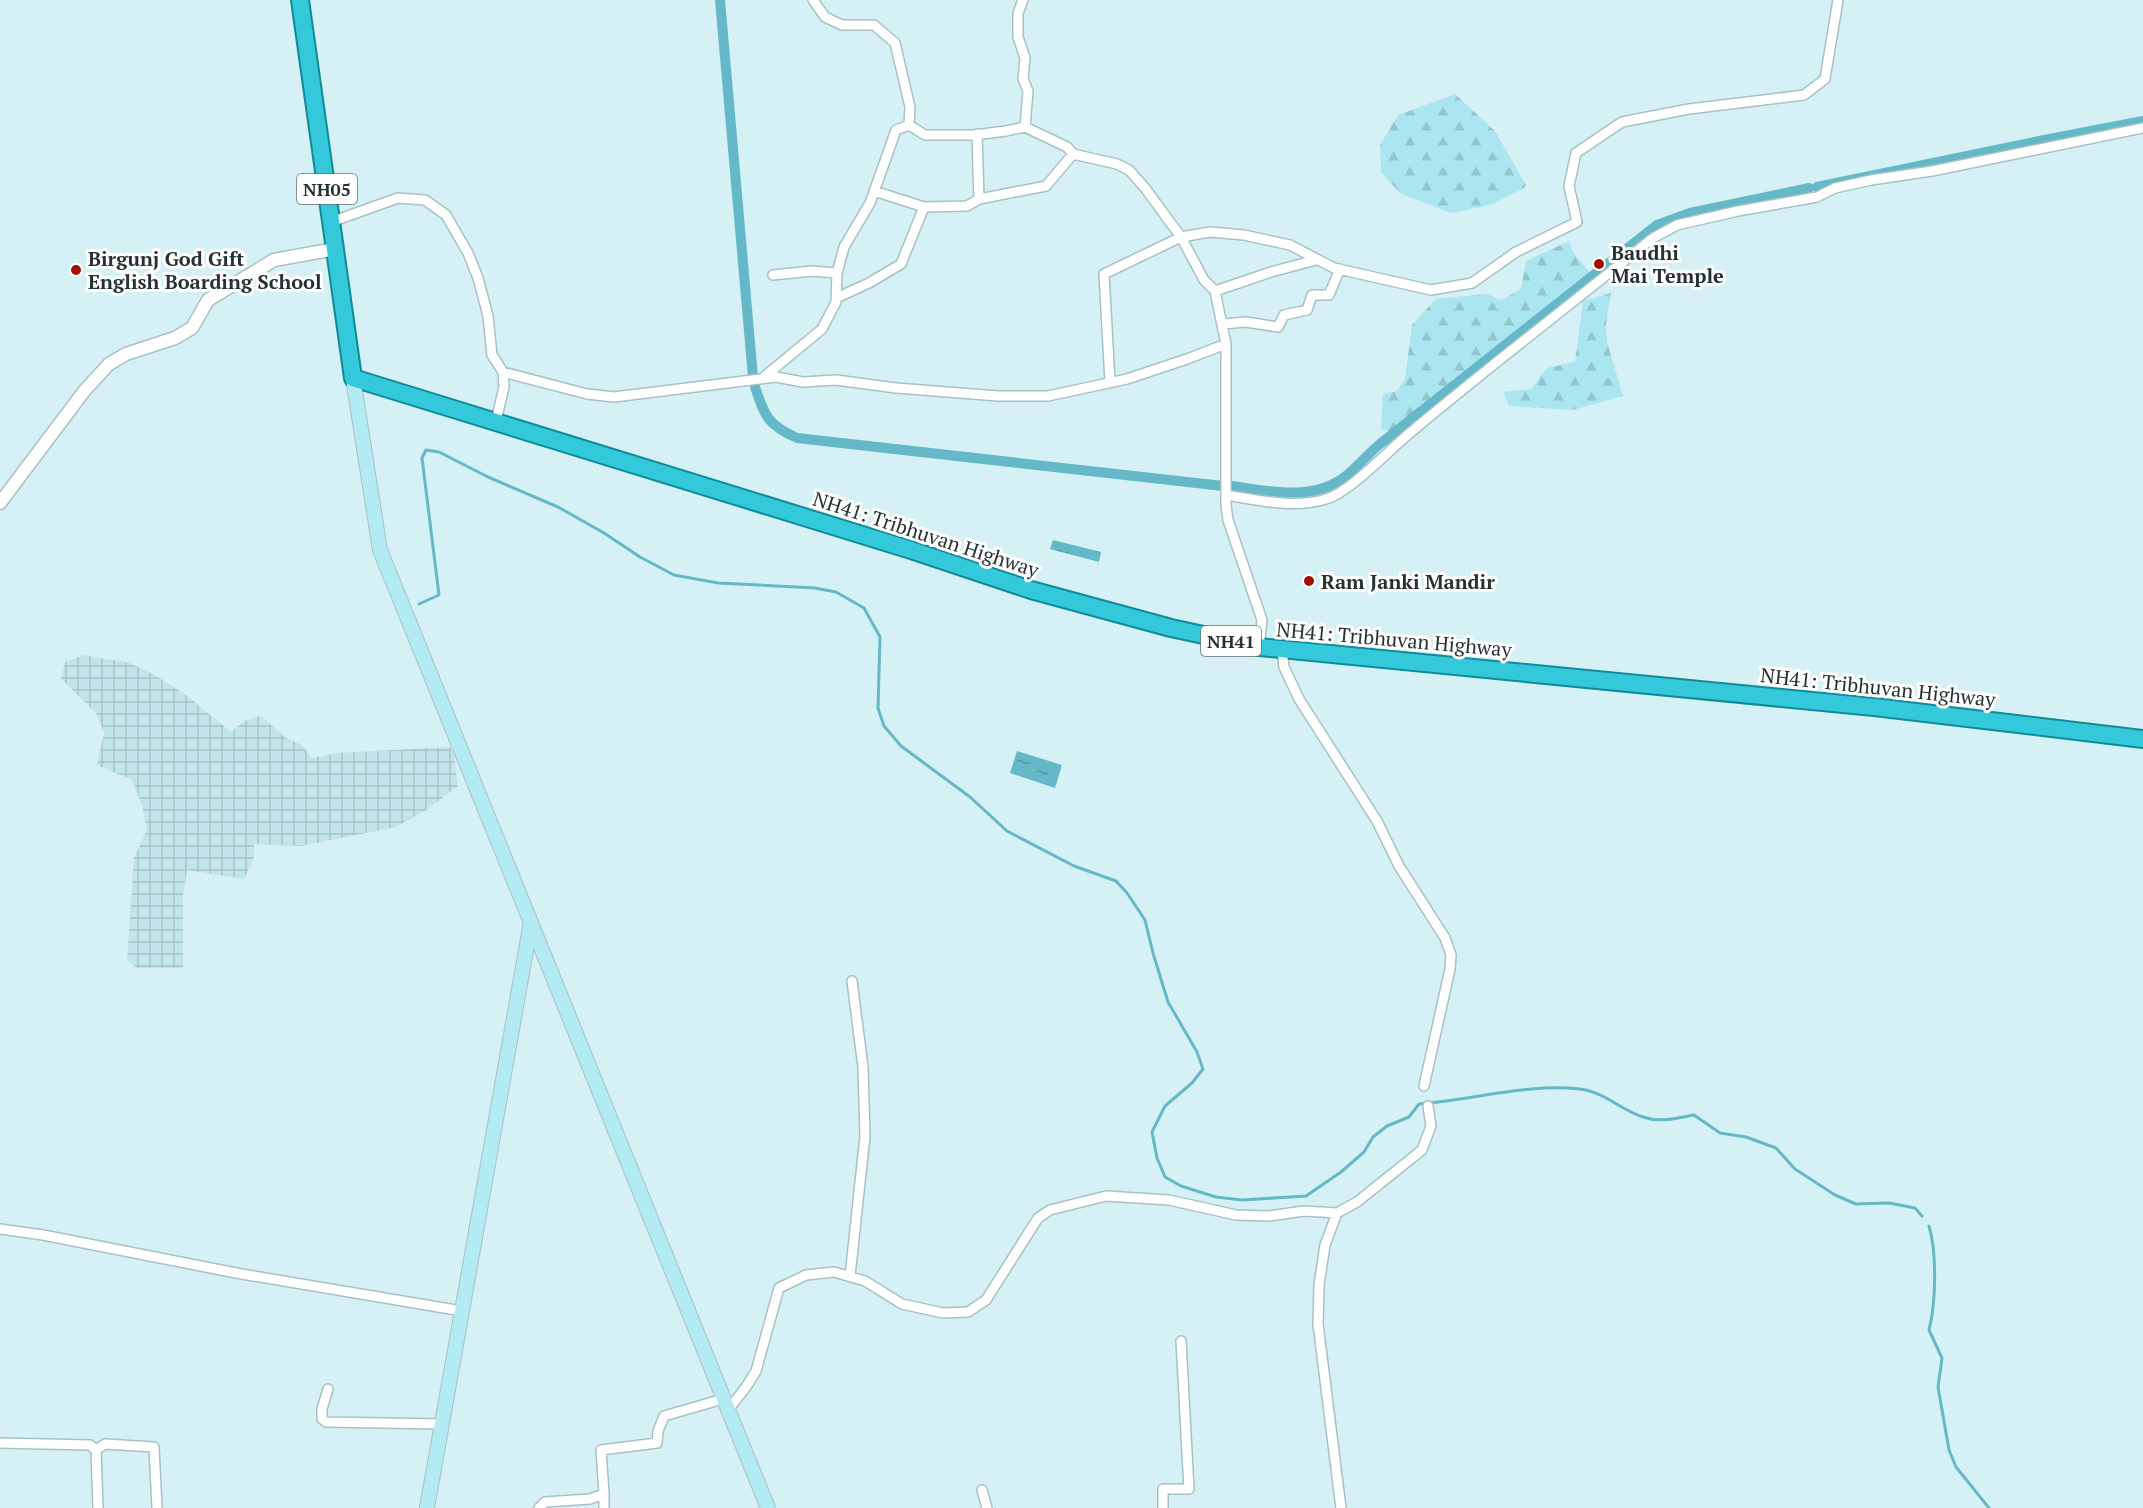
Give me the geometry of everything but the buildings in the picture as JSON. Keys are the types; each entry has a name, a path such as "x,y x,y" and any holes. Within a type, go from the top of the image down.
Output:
{"highway":[{"name":"NH05","path":"300,0 353,378"},
{"name":"NH41: Tribhuvan Highway","path":"353,378 911,550 1031,590 1171,628 1259,647 1768,696 2143,739"}],"main road":[{"name":"NH05","path":"353,378 380,550 768,1508"},
{"path":"427,1508 531,922"}],"street":[{"path":"813,0 825,17 842,25 874,25 895,43 910,107 909,125"},
{"path":"1023,0 1018,13 1018,37 1025,58 1023,79 1028,91 1024,127"},
{"path":"1110,382 1104,274 1181,237 1210,232 1290,245 1316,260 1340,269 1431,290 1472,283 1516,252 1577,222 1569,186 1576,153 1622,122 1689,109 1804,95 1825,79 1838,0"},
{"path":"909,125 925,135 977,134 1024,127 1067,147 1073,154 1117,164 1129,170 1145,188 1181,237 1204,280 1215,291 1226,344 1228,520 1262,620 1259,647"},
{"path":"764,377 822,329 836,302 837,273 844,247 870,203 896,130 909,125"},
{"path":"1226,495 1279,503 1307,503 1339,494 1412,432 1653,238 1677,225 1817,197 1835,188 1871,180 1932,171 2143,128"},
{"path":"977,134 979,199"},
{"path":"874,191 924,207 967,206 979,199 1046,186 1073,154"},
{"path":"331,222 398,198 425,200 446,215 468,253 478,278 488,316 492,355 503,372 504,387 496,421"},
{"path":"836,298 869,283 901,264 924,207"},
{"path":"0,503 85,390 110,364 126,354 175,338 192,328 208,300 274,260 335,249"},
{"path":"1215,291 1316,260"},
{"path":"1222,324 1246,322 1278,327 1284,315 1307,310 1312,295 1329,295 1340,269"},
{"path":"773,274 812,271 837,273"},
{"path":"503,372 587,394 614,397 764,377 803,382 837,380 896,388 999,396 1047,396 1127,379 1226,344"},
{"path":"1282,650 1284,667 1299,699 1377,821 1399,866 1445,938 1451,955 1450,969 1424,1086"},
{"path":"850,1276 865,1136 863,1067 852,981"},
{"path":"604,1508 601,1450 657,1443 658,1431 664,1416 726,1404 746,1387 756,1371 779,1288 806,1275 834,1272 865,1281 902,1304 943,1313 968,1312 986,1300 1038,1218 1050,1210 1106,1196 1126,1196 1169,1200 1236,1215 1338,1213 1357,1202 1422,1150 1431,1126 1428,1106"},
{"path":"1338,1213 1325,1245 1319,1285 1318,1324 1341,1508"},
{"path":"0,1229 462,1311"},
{"path":"1163,1508 1163,1489 1189,1489 1181,1341"},
{"path":"328,1389 322,1409 322,1419 326,1422 442,1424"},
{"path":"0,1443 90,1445 96,1450 98,1508"},
{"path":"96,1450 105,1444 154,1447 157,1508"},
{"path":"982,1490 987,1508"},
{"path":"539,1508 545,1502 590,1499 604,1494"}],"shaded area":[{"path":"84,655 130,663 153,674 186,695 231,732 244,721 261,716 286,738 302,745 312,758 337,753 450,747 454,755 458,786 428,809 396,827 301,846 254,844 254,858 244,879 187,870 183,895 183,968 137,968 127,960 134,858 147,830 142,805 132,780 97,765 104,733 96,713 61,679 65,662"}],"green space":[{"path":"1455,94 1495,131 1526,185 1491,205 1451,213 1401,194 1381,172 1380,145 1398,115"},
{"path":"1569,241 1572,251 1594,277 1398,434 1381,429 1383,394 1397,391 1405,379 1412,325 1436,299 1487,294 1501,300 1521,289 1526,261"},
{"path":"1611,293 1606,324 1607,342 1623,396 1573,410 1509,406 1503,392 1531,389 1547,368 1575,362 1583,301"}],"water":[{"path":"1053,540 1101,552 1099,562 1050,549"},
{"path":"1017,751 1062,765 1055,788 1010,773"}],"waterway":[{"path":"720,0 753,377"},
{"path":"1817,187 2143,121"},
{"path":"1232,486 1290,493 1320,489 1333,484 1346,476 1380,444 1657,225 1690,213 1809,188"},
{"path":"755,387 769,419 780,429 797,438 1223,486"},
{"path":"419,604 439,595 422,458 426,450 439,452 488,477 558,507 674,575 718,583 815,588 836,592 864,608 880,637 878,708 884,726 901,746 970,797 1007,831 1074,866 1116,881 1145,920 1168,1002 1197,1052 1203,1069 1192,1083 1165,1106 1152,1132 1157,1158 1165,1177 1181,1186 1216,1197 1242,1200 1306,1196 1341,1172 1364,1152 1373,1137 1387,1126 1409,1117 1419,1104 1520,1090 1561,1088 1589,1091 1649,1119 1694,1115 1720,1133 1746,1137 1776,1148 1795,1169 1835,1195 1856,1204 1889,1203 1915,1208 1922,1216"},
{"path":"1929,1226 1935,1278 1929,1330 1942,1358 1938,1387 1949,1450 1956,1467 1989,1508"}],"place":[{"name":"Baudhi Mai Temple","path":"1599,264"},
{"name":"Birgunj God Gift English Boarding School","path":"76,270"},
{"name":"Ram Janki Mandir","path":"1309,581"}]}
